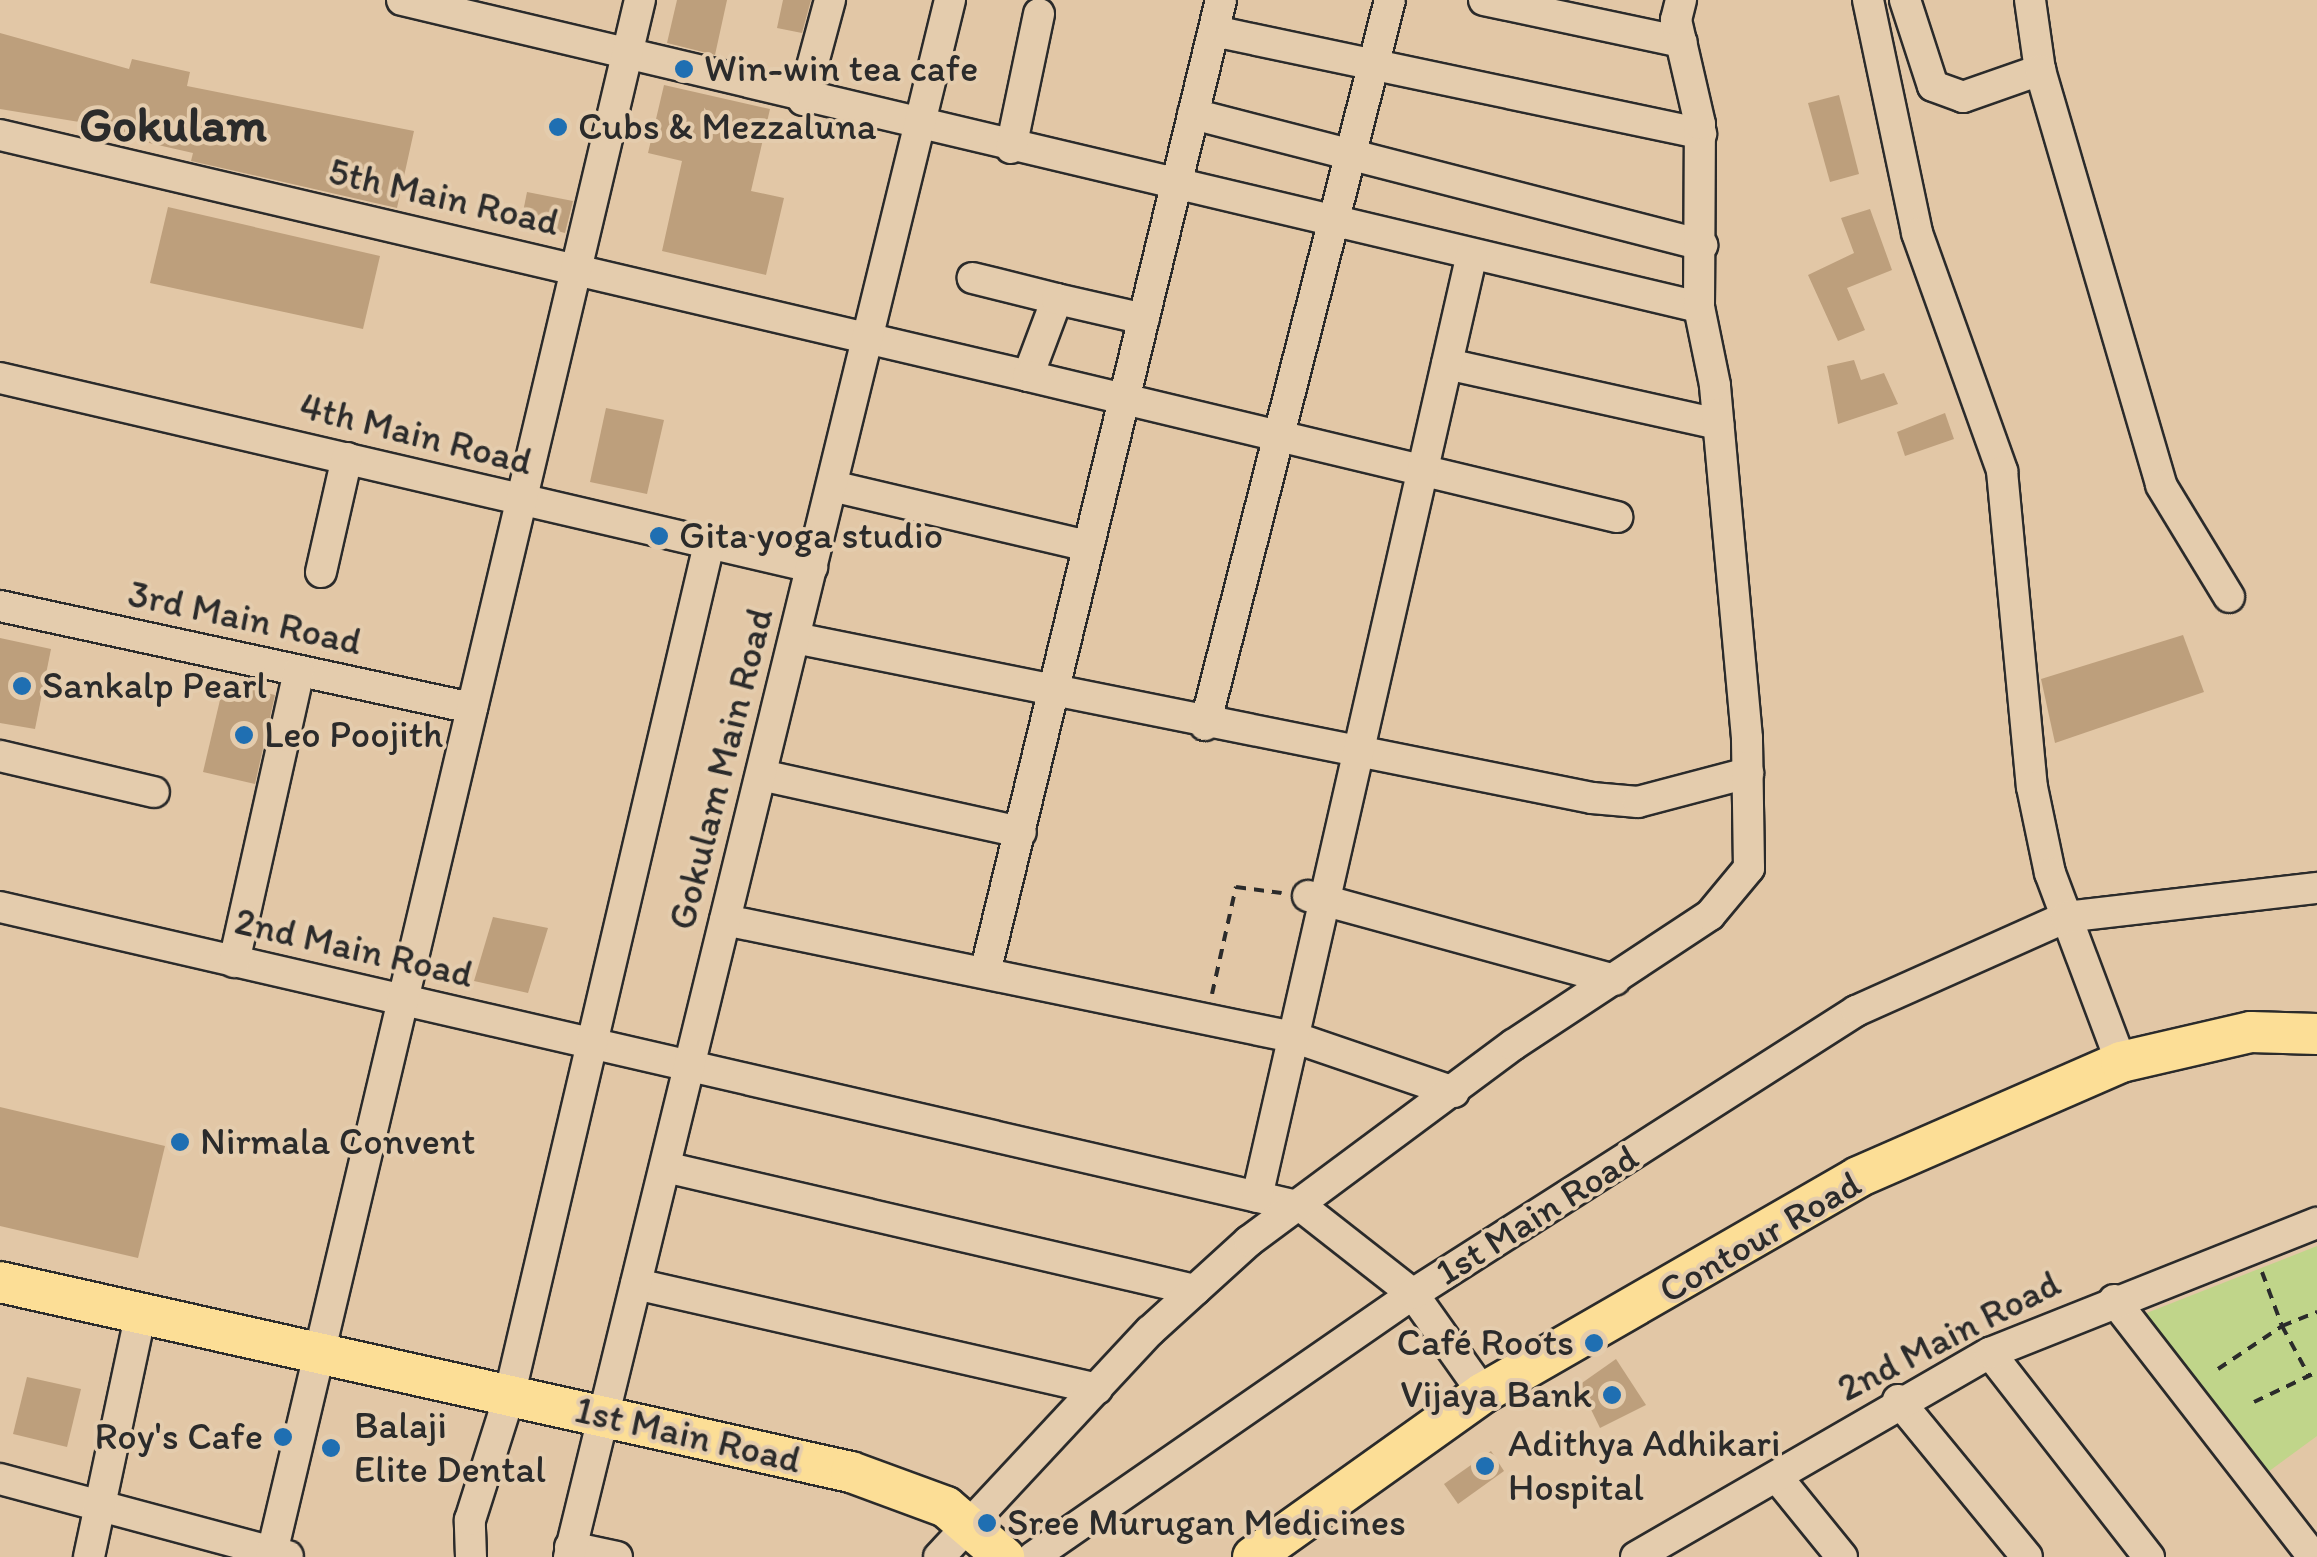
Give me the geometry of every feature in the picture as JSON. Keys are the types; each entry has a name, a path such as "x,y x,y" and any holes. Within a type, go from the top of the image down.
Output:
{"main road":[{"name":"Contour Road","path":"1253,1557 1483,1393 1858,1178 2121,1062 2251,1032 2317,1034"},
{"name":"1st Main Road","path":"0,1282 314,1359 599,1414 850,1472 968,1519 1004,1557"}],"street":[{"path":"402,0 626,59 1699,307"},
{"path":"0,1480 102,1504 278,1556 314,1359 403,1001 640,0"},
{"path":"803,100 830,0"},
{"name":"Gokulam Main Road","path":"569,1552 599,1414 665,1168 950,0"},
{"path":"985,973 1221,0"},
{"path":"1205,724 1390,0"},
{"path":"1484,0 1682,42"},
{"path":"939,1557 968,1519 1195,1290 1454,1092 1710,915 1749,868 1748,773 1718,424 1699,307 1700,134 1682,42 1681,0"},
{"path":"1868,0 1917,233 2002,470 2032,786 2066,917 2121,1062"},
{"path":"1905,0 1933,86 1963,96 2040,70"},
{"path":"2030,0 2040,70 2161,485 2228,597"},
{"path":"1011,148 1039,14"},
{"path":"1214,31 1372,71 1700,134"},
{"path":"1193,114 1702,245"},
{"name":"5th Main Road","path":"0,134 576,268 868,342 1281,434 1617,517"},
{"path":"1257,1197 1293,1037 1316,898 1358,756 1472,254"},
{"path":"973,278 1144,319"},
{"path":"1028,376 1057,299"},
{"path":"1447,364 1718,424"},
{"name":"4th Main Road","path":"0,378 812,567"},
{"path":"322,572 347,458"},
{"path":"832,486 1088,546"},
{"path":"471,1557 470,1520 508,1397 709,544"},
{"name":"3rd Main Road","path":"0,606 472,708"},
{"path":"795,638 1358,756 1638,802 1748,773"},
{"path":"234,962 300,671"},
{"path":"0,756 154,792"},
{"path":"761,775 1021,832"},
{"name":"1st Main Road","path":"1033,1557 1413,1294 1856,1011 2066,917 2317,888"},
{"path":"1316,898 1615,980"},
{"name":"2nd Main Road","path":"0,907 1302,1207"},
{"path":"725,920 1208,1014 1293,1037 1454,1092"},
{"path":"665,1168 1195,1290"},
{"path":"1302,1207 1413,1294 1483,1393"},
{"name":"2nd Main Road","path":"1636,1557 1898,1400 1990,1352 2317,1223"},
{"path":"636,1284 1097,1389"},
{"path":"2114,1300 2313,1557"},
{"path":"89,1557 140,1316"},
{"path":"1990,1352 2149,1557"},
{"path":"1898,1400 2026,1557"},
{"path":"1777,1476 1842,1557"},
{"path":"569,1552 617,1557"}],"path":[{"path":"1208,1014 1236,887 1316,898"},
{"path":"2260,1268 2282,1326 2309,1376"},
{"path":"2218,1369 2282,1326 2317,1312"},
{"path":"2254,1402 2317,1372"}],"green space":[{"path":"2317,1246 2317,1436 2268,1472 2139,1316"}],"building":[{"path":"677,0 727,0 715,55 667,43"},
{"path":"783,0 811,0 802,33 777,28"},
{"path":"0,33 129,69 132,59 190,72 187,86 414,131 397,208 191,161 193,153 114,135 116,128 0,109"},
{"path":"664,85 770,109 751,191 784,198 766,275 662,251 682,161 648,153"},
{"path":"1839,95 1859,174 1830,182 1808,103"},
{"path":"527,192 573,201 565,233 521,222"},
{"path":"168,207 380,256 363,329 150,283"},
{"path":"1870,209 1892,270 1847,288 1865,330 1838,341 1808,275 1854,253 1841,218"},
{"path":"1854,360 1861,380 1884,373 1898,404 1838,424 1827,366"},
{"path":"606,408 664,420 647,494 590,482"},
{"path":"1945,413 1954,439 1905,456 1897,432"},
{"path":"2183,635 2204,692 2055,743 2041,679"},
{"name":"Sankalp Pearl","path":"0,638 51,649 35,729 0,723"},
{"name":"Leo Poojith","path":"224,683 275,695 255,784 203,772"},
{"path":"493,917 548,928 528,993 474,981"},
{"path":"0,1107 165,1146 138,1258 0,1226"},
{"name":"Vijaya Bank","path":"1616,1359 1646,1405 1600,1428 1579,1385"},
{"path":"27,1377 81,1389 67,1447 13,1434"},
{"path":"1491,1451 1504,1471 1458,1504 1444,1484"}],"place":[{"name":"Win-win tea cafe","path":"684,69"},
{"name":"Cubs & Mezzaluna","path":"558,127"},
{"name":"Gita yoga studio","path":"659,536"},
{"name":"Sankalp Pearl","path":"22,686"},
{"name":"Leo Poojith","path":"244,735"},
{"name":"Nirmala Convent","path":"180,1142"},
{"name":"Café Roots","path":"1594,1343"},
{"name":"Vijaya Bank","path":"1612,1395"},
{"name":"Roy's Cafe","path":"283,1437"},
{"name":"Balaji Elite Dental","path":"331,1448"},
{"name":"Adithya Adhikari Hospital","path":"1485,1466"},
{"name":"Sree Murugan Medicines","path":"987,1523"}],"district":[{"name":"Gokulam","path":"173,125"}]}
